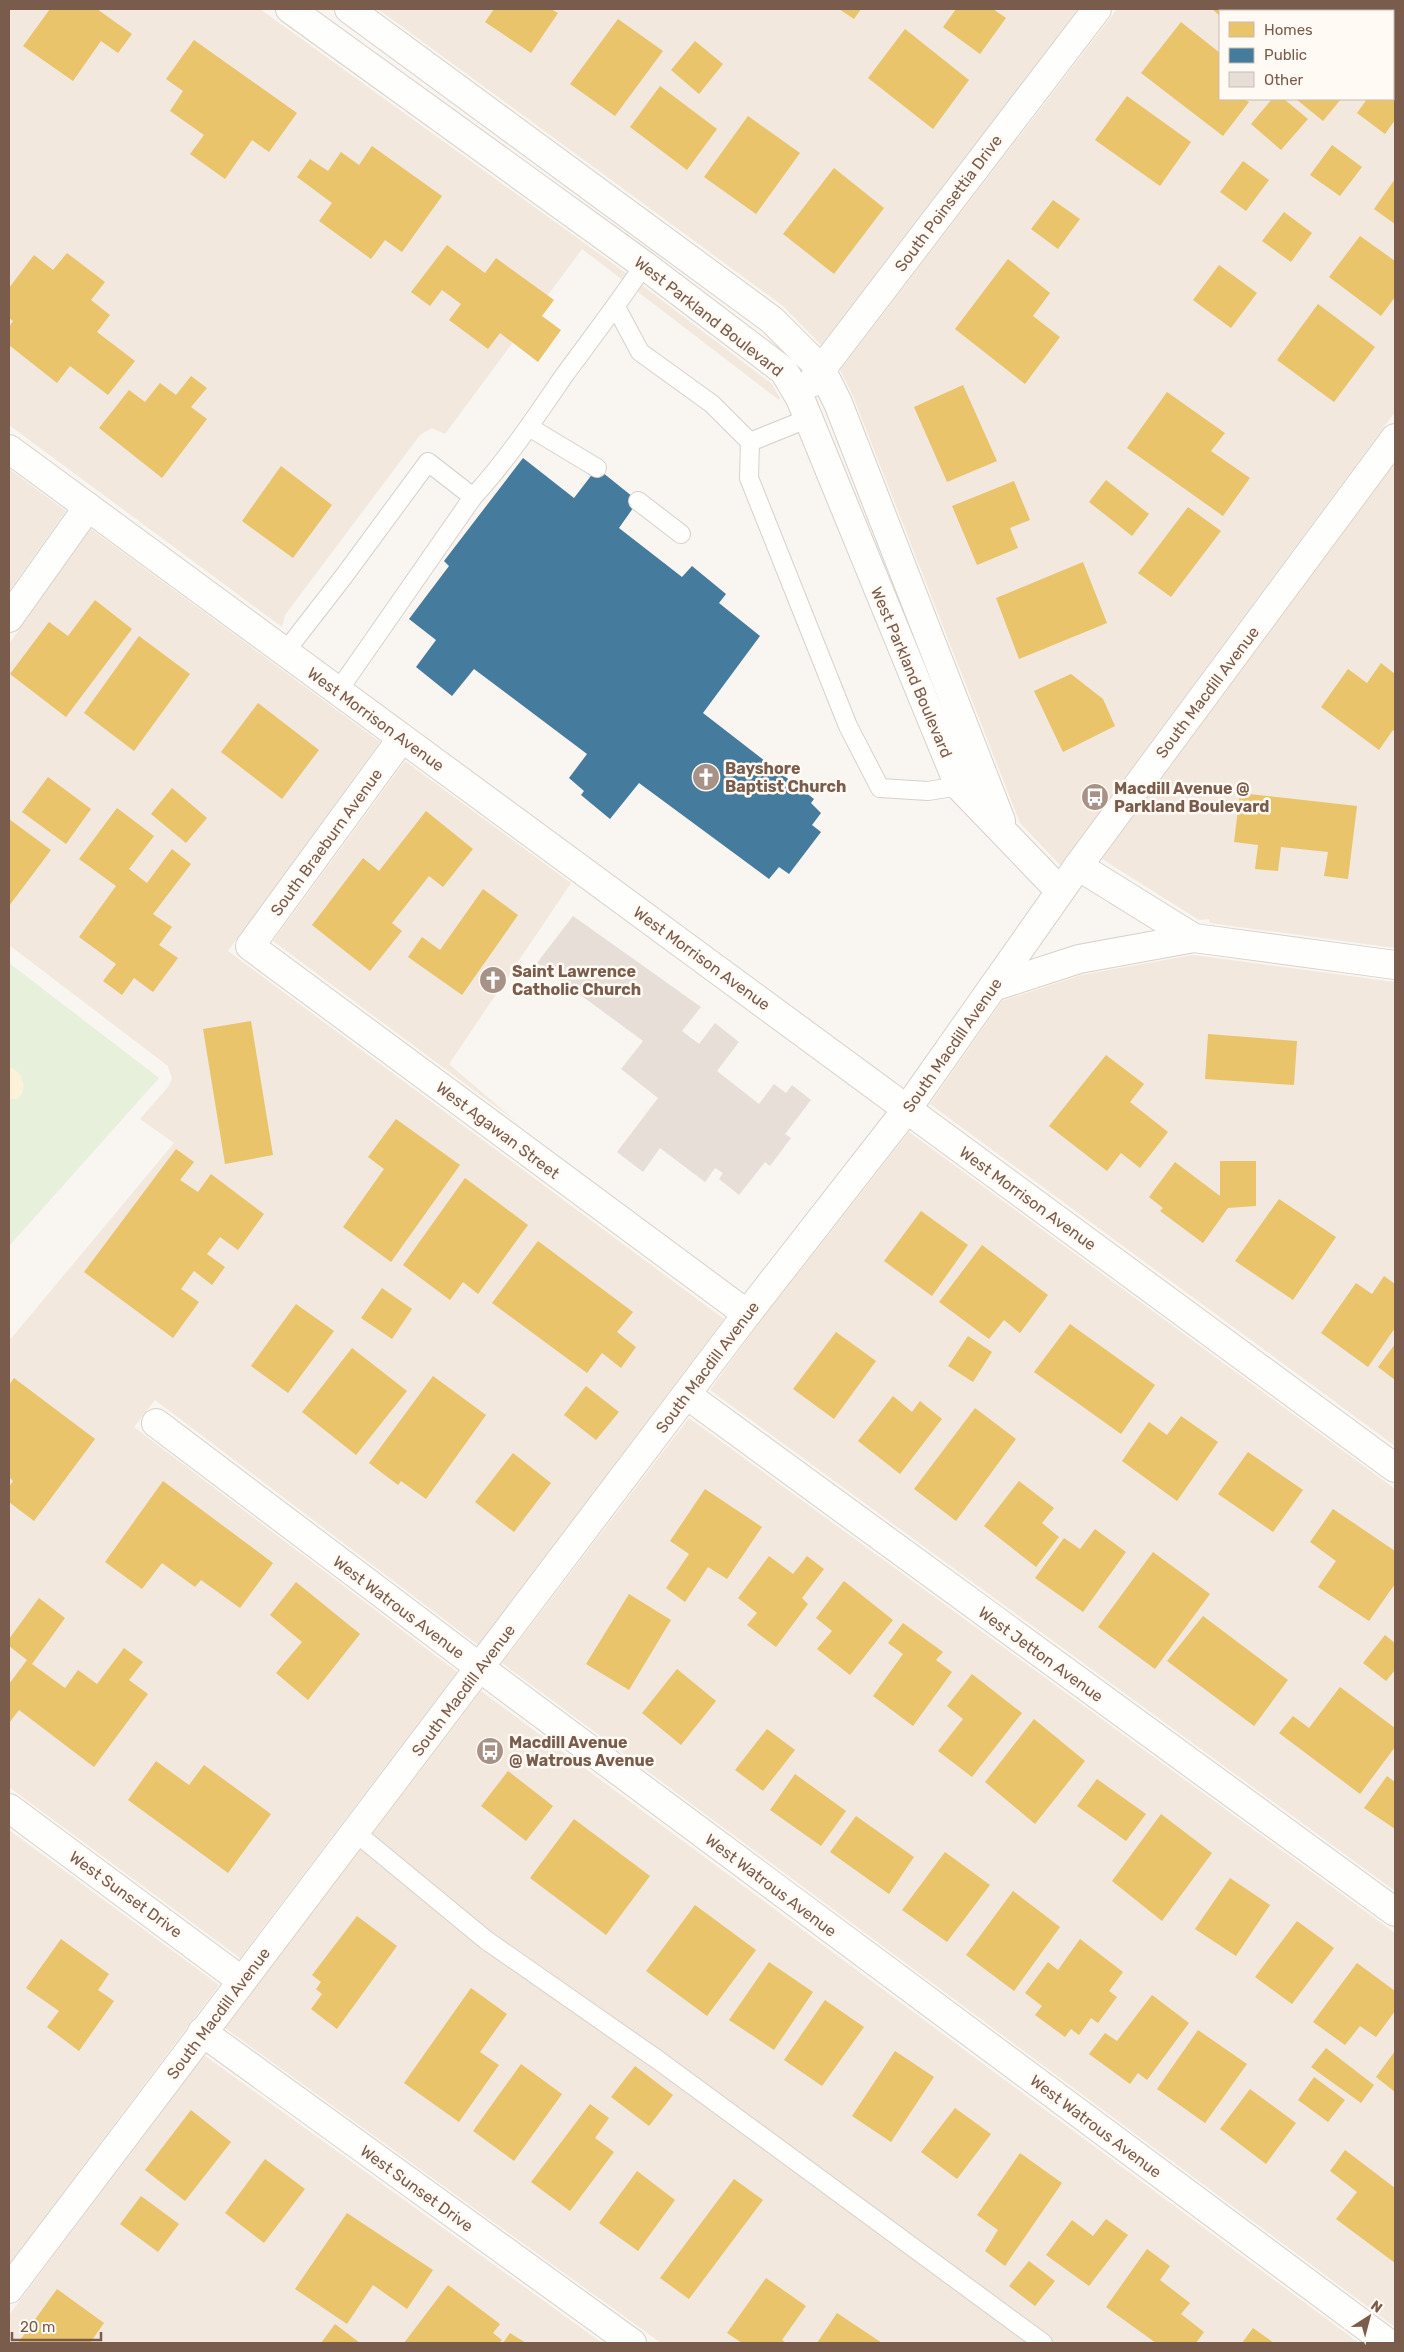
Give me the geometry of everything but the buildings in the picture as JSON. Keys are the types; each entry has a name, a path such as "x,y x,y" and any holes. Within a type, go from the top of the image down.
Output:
{"street":[{"name":"West Parkland Boulevard","path":"290,9 644,265 784,371 803,408 959,786 1060,891"},
{"name":"West Parkland Boulevard","path":"349,9 772,320 821,369 838,403 1006,834"},
{"name":"South Poinsettia Drive","path":"803,408 821,369 1097,9"},
{"name":"South Macdill Avenue","path":"9,2289 202,2032 687,1395 746,1314 907,1109 1078,866 1395,438"},
{"name":"West Morrison Avenue","path":"9,449 1395,1468"},
{"path":"9,618 88,507"},
{"name":"South Braeburn Avenue","path":"250,946 402,738"},
{"path":"1078,866 1194,938"},
{"path":"993,987 1079,959 1194,938 1395,965"},
{"name":"West Agawan Street","path":"250,946 746,1314"},
{"name":"West Jetton Avenue","path":"687,1395 1395,1912"},
{"name":"West Watrous Avenue","path":"156,1423 479,1668 1388,2343"},
{"name":"West Sunset Drive","path":"9,1808 242,1981"},
{"name":"West Sunset Drive","path":"202,2032 632,2343"}],"lane":[{"path":"338,691 473,497 490,479 529,427 644,265"},
{"path":"616,307 640,352 712,404 750,442 749,478 848,726 880,788 928,791 959,786"},
{"path":"750,442 803,408"},
{"path":"529,427 597,468"},
{"path":"285,652 428,462 473,497"},
{"path":"638,501 681,534"},
{"path":"355,1832 486,1940 658,2060 1043,2343"}],"shaded area":[{"path":"9,9 260,9 634,279 772,384 780,398 779,400 582,249 445,434 432,428 420,435 285,615 282,627 9,425"},
{"path":"378,9 1078,9 821,345 783,306"},
{"path":"1117,9 1395,9 1395,412 1060,865 1020,823 853,396 840,370"},
{"path":"1395,463 1395,948 1210,923 1209,919 1199,920 1102,859"},
{"path":"9,469 66,511 9,591"},
{"path":"91,529 380,742 228,951 724,1319 478,1645 155,1400 134,1427 457,1672 240,1958 9,1787 9,1341 174,1143 140,1119 168,1087 172,1079 168,1066 9,945 9,644"},
{"path":"405,761 571,883 449,1064 518,1123 273,941"},
{"path":"1193,955 1395,982 1395,1446 930,1104 1002,1001 1081,975"},
{"path":"909,1132 1395,1489 1395,1891 710,1390 759,1323"},
{"path":"689,1418 1395,1933 1395,2327 502,1663"},
{"path":"481,1691 1359,2343 661,2343 225,2028"},
{"path":"9,1830 219,1985 9,2264"},
{"path":"204,2055 602,2343 9,2343 9,2315"}],"green space":[{"path":"9,963 159,1078 9,1246"}],"sand":[{"path":"9,1067 18,1072 23,1081 23,1091 17,1099 9,1099"}],"place":[{"name":"Bayshore Baptist Church","path":"706,777"},
{"name":"Macdill Avenue @ Parkland Boulevard","path":"1095,797"},
{"name":"Saint Lawrence Catholic Church","path":"493,980"},
{"name":"Macdill Avenue @ Watrous Avenue","path":"490,1751"}]}
